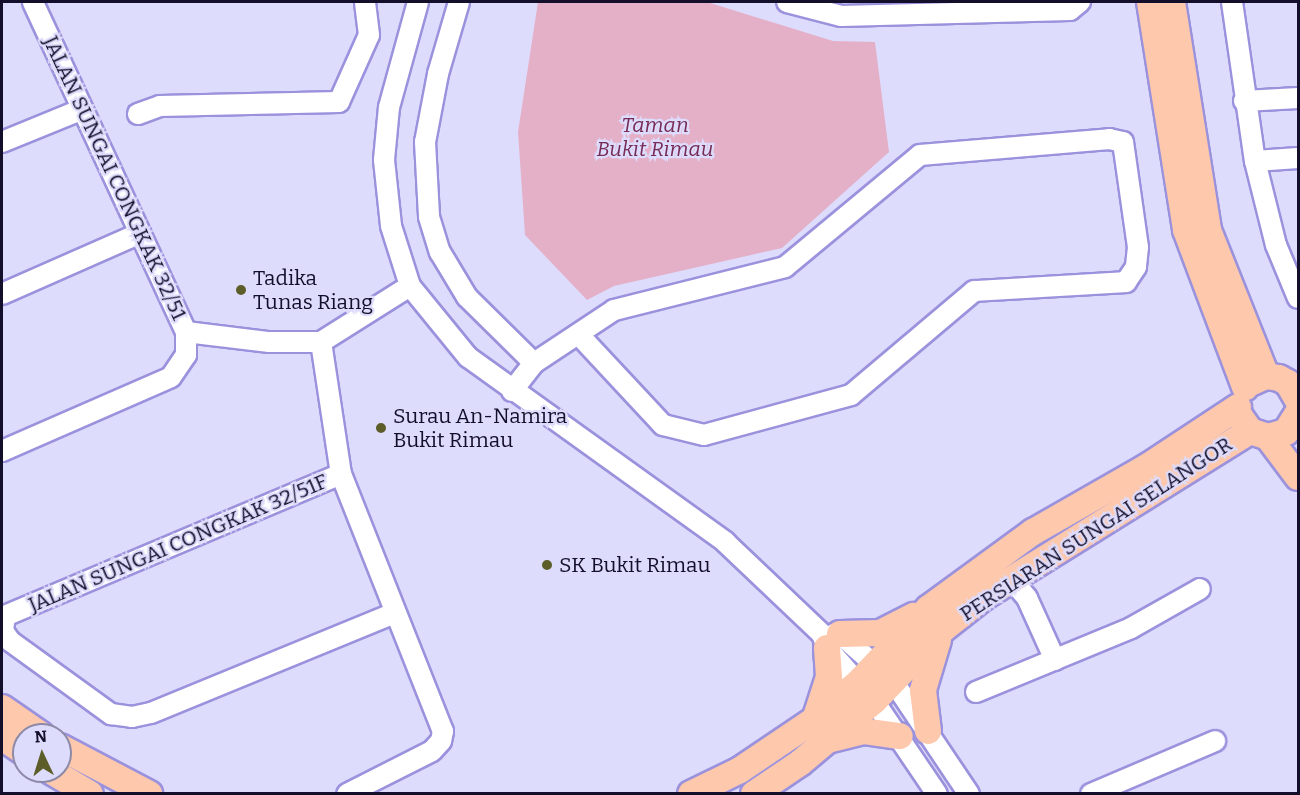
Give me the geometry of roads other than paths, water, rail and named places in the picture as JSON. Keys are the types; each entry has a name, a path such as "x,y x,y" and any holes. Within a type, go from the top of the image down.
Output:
{"main road":[{"path":"1150,2 1186,230 1265,385"},
{"path":"1172,2 1208,230 1265,385 1259,434 1299,477"},
{"path":"1265,385 1288,383 1299,400"},
{"name":"PERSIARAN SUNGAI SELANGOR","path":"754,794 875,682 936,619 1033,532 1147,467 1265,385"},
{"name":"PERSIARAN SUNGAI SELANGOR","path":"936,619 1012,580 1259,434 1277,436 1297,424"},
{"path":"900,736 863,731 820,731 829,677 830,639 880,633 936,619 923,690 928,731"},
{"path":"2,708 24,723"},
{"name":"PERSIARAN SUNGAI SELANGOR","path":"691,794 820,731"},
{"path":"72,753 148,794"},
{"path":"71,783 90,794"}],"street":[{"name":"JALAN SUNGAI CONGKAK 32/51","path":"33,2 186,332 269,342 321,342"},
{"path":"138,114 160,106 339,102 369,35 365,2"},
{"path":"418,2 389,107 384,160 391,226 410,286 468,357 724,542 928,731 944,762 969,794"},
{"path":"459,2 438,75 425,142 429,217 440,252 467,297 534,363"},
{"path":"787,2 841,16 1070,10 1080,2"},
{"path":"1232,2 1244,101 1255,161 1276,245 1299,298"},
{"path":"1244,101 1299,98"},
{"path":"2,142 83,109"},
{"path":"512,391 534,363 614,310 784,267 920,155 1109,139 1123,142 1138,247 1136,267 1126,282 974,291 852,395 704,435 663,425 579,335"},
{"path":"1255,161 1299,158"},
{"path":"2,294 140,233"},
{"path":"347,794 432,751 441,741 441,721 395,613 341,474 321,342 410,286"},
{"path":"2,451 171,377 186,355 186,332"},
{"name":"JALAN SUNGAI CONGKAK 32/51F","path":"341,474 5,616 3,631 10,641 111,714 132,717 151,714 395,613"},
{"path":"1012,580 1027,597 1055,660"},
{"path":"976,692 1131,628 1200,589"},
{"path":"875,682 900,736 938,794"},
{"path":"1091,794 1215,741"}],"place":[{"name":"Tadika Tunas Riang","path":"241,290"},
{"name":"Surau An-Namira Bukit Rimau","path":"381,428"},
{"name":"SK Bukit Rimau","path":"547,565"}],"park label":[{"name":"Taman Bukit Rimau","path":"655,137"}]}
